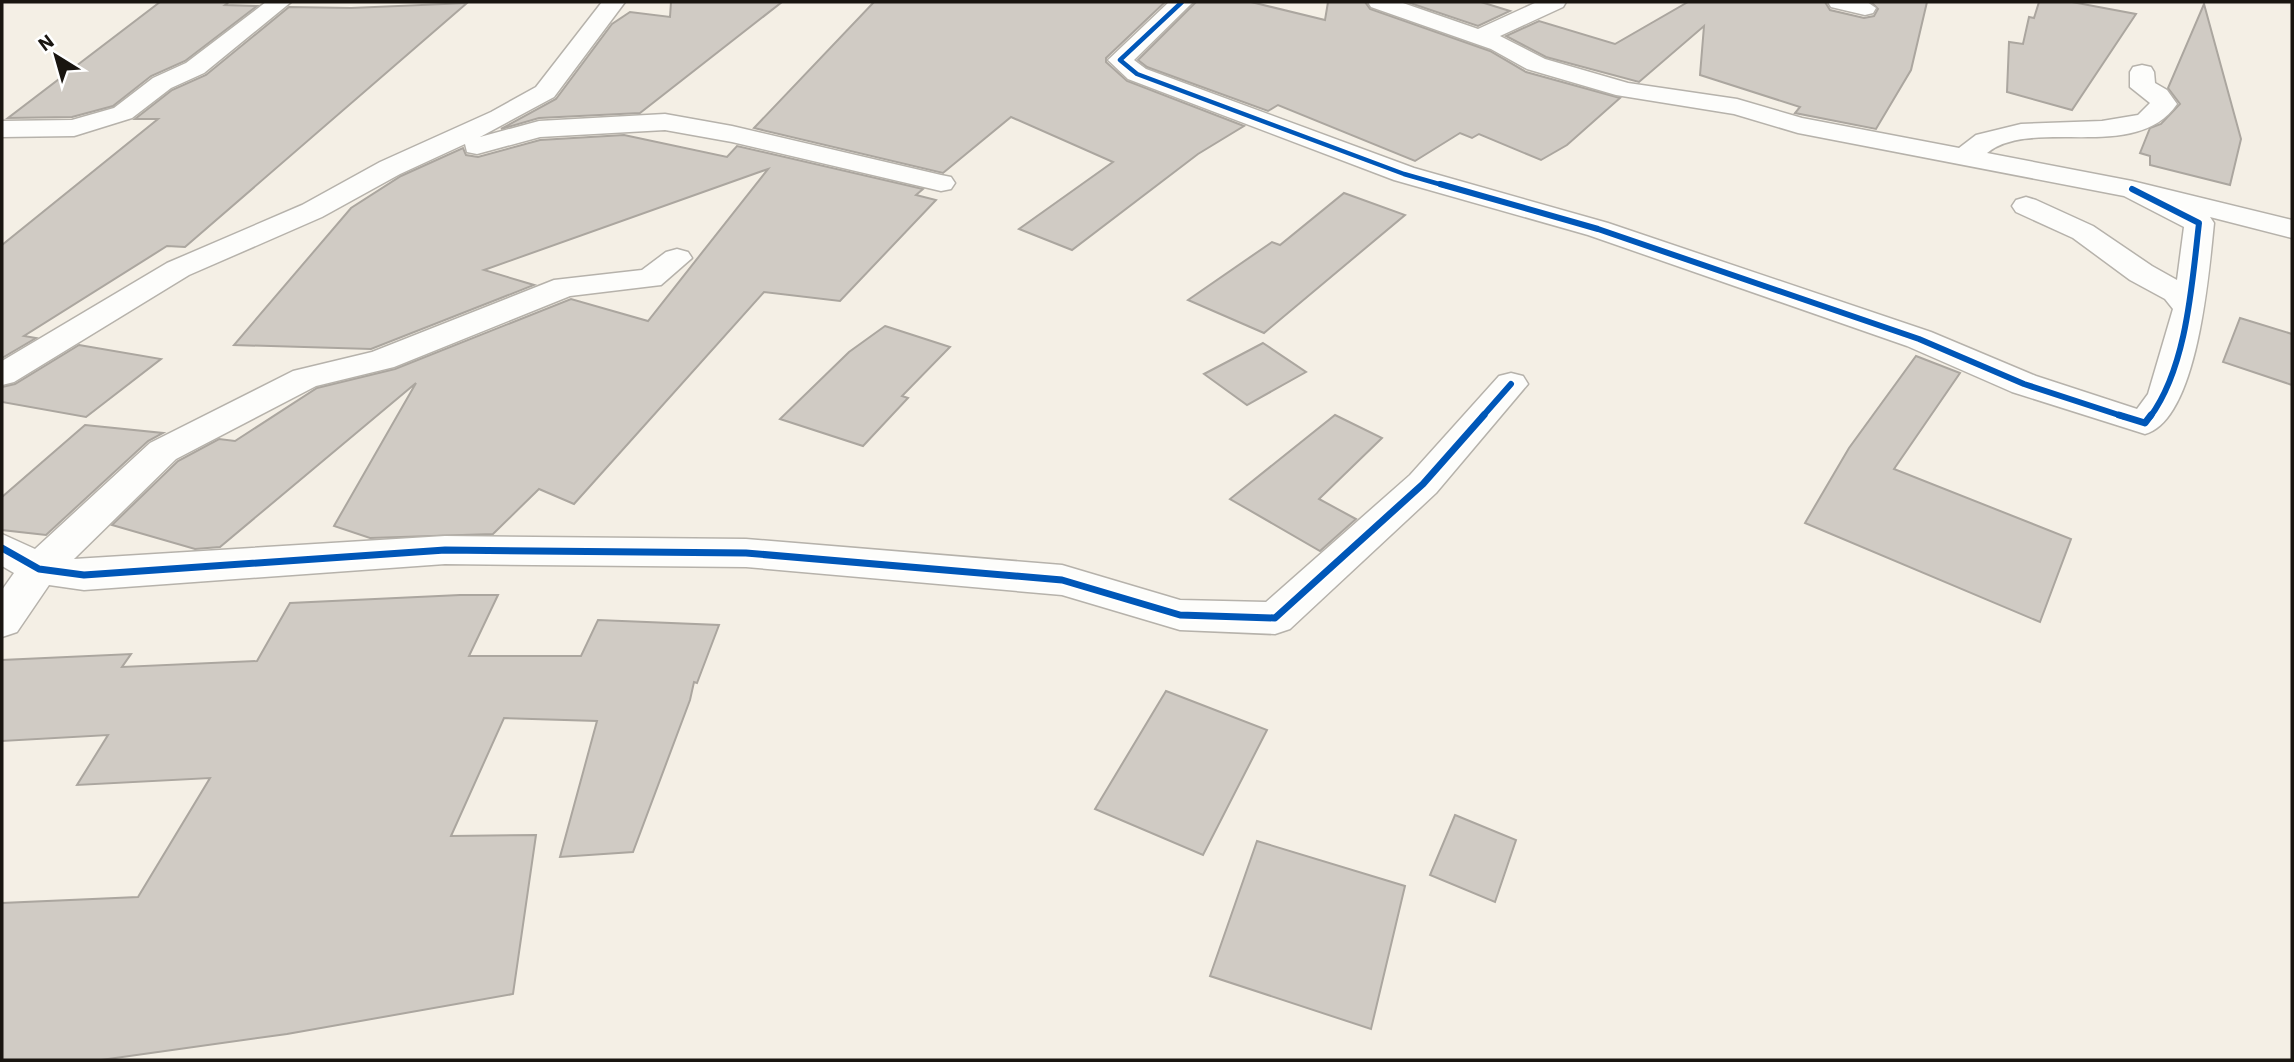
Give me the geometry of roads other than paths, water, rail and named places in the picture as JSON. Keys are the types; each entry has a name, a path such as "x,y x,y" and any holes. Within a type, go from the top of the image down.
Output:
{"street":[{"path":"2,129 74,128 123,113 162,83 195,68 279,2"},
{"path":"2,375 178,268 312,211 390,168 500,118 545,92 614,2"},
{"path":"1182,2 1120,60 1137,74 1404,174 1598,229 1919,340 2024,384 2145,423 2165,396 2189,309 2199,223 2132,190"},
{"path":"1379,2 1479,37 1536,64 1625,90 1737,107 1798,125 2132,190 2292,229"},
{"path":"1479,37 1555,2"},
{"path":"1839,2 1865,8"},
{"path":"1963,158 1985,141 2021,132 2102,129 2146,121 2164,104 2158,95 2143,87 2142,72"},
{"path":"390,168 539,129 665,122 732,134 941,183"},
{"path":"2026,206 2083,232 2141,273 2176,292 2189,309"},
{"path":"2,621 39,569 163,451 305,379 382,360 565,287 650,278 677,258"},
{"path":"2,548 39,569 84,575 444,550 746,553 1062,580 1180,615 1275,618 1423,484 1511,384"}]}
